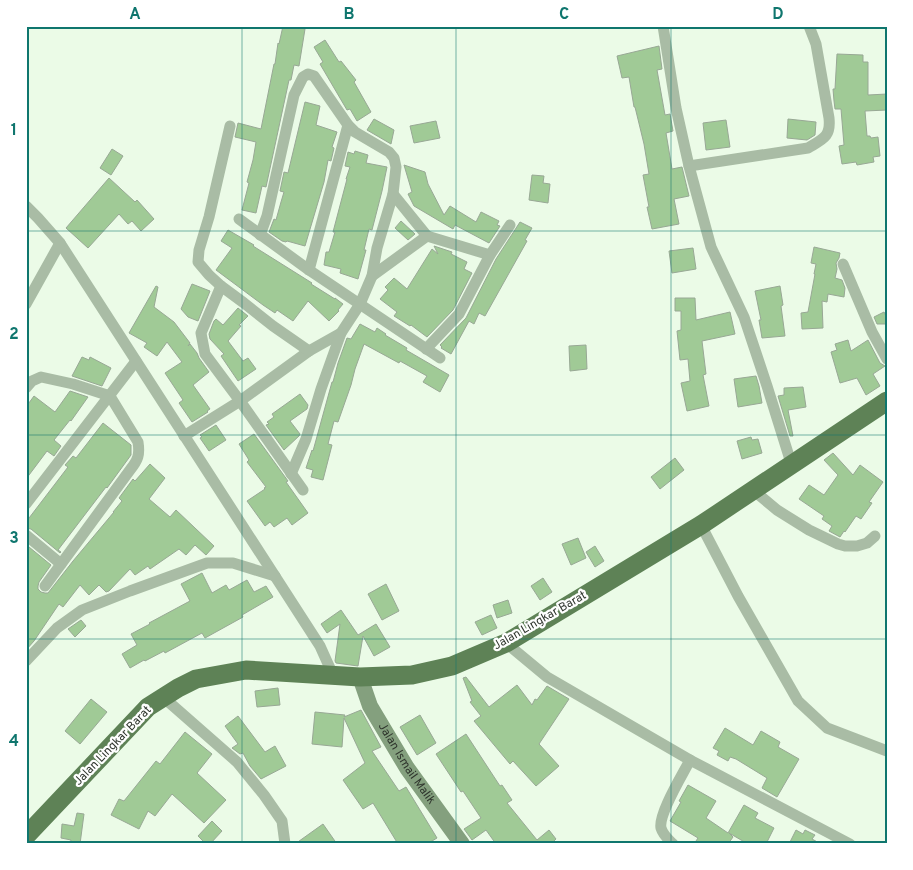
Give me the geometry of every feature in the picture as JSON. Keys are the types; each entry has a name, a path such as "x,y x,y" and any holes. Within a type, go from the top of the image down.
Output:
{"highway":[{"name":"Jalan Lingkar Barat","path":"26,836 148,707 196,679 246,670 360,677 412,675 452,666 506,643 701,525 887,401"}],"main road":[{"name":"Jalan Ismail Malik","path":"360,677 370,706 407,768 462,844"}],"street":[{"path":"663,26 676,108 689,166 711,247 744,317 792,466"},
{"path":"689,166 808,148 827,135 830,127 829,118 816,44 809,26"},
{"path":"260,235 267,216 294,95 303,77 308,74 314,76 354,132 389,152 394,158 396,167 393,194 377,248 372,276 360,304 340,333 306,439 291,474"},
{"path":"309,270 348,125"},
{"path":"230,126 209,217 199,250 198,262 221,286 273,326 310,351"},
{"path":"393,194 427,236 490,255"},
{"path":"26,206 60,243 320,646 333,675"},
{"path":"239,219 309,270 440,358"},
{"path":"426,348 459,314 490,255 510,225"},
{"path":"372,276 427,236"},
{"path":"26,304 60,243"},
{"path":"842,264 872,332 887,359"},
{"path":"221,286 201,333 204,354 303,490"},
{"path":"184,436 240,401 310,351 340,333"},
{"path":"26,504 136,361"},
{"path":"26,388 32,381 41,377 73,384 110,396 138,442 140,451 130,470 44,586"},
{"path":"753,490 777,510 809,530 838,544 857,546 867,543 875,536"},
{"path":"701,525 738,596 798,701 827,728 887,751"},
{"path":"26,535 61,564"},
{"path":"26,661 57,628 82,610 207,563 233,563 275,576"},
{"path":"506,643 548,677 690,760 850,844"},
{"path":"163,698 236,762 282,821 285,844"},
{"path":"673,844 663,833 661,821 665,809 690,760"}],"building":[{"path":"283,26 300,26 300,28 305,29 299,66 294,65 291,80 289,80 266,187 262,186 256,213 242,210 256,142 235,137 238,123 261,129"},
{"path":"325,40 339,62 341,61 356,80 354,82 371,112 357,121 350,109 347,110 320,64 323,62 314,47"},
{"path":"659,46 662,69 657,70 665,115 670,114 673,131 666,133 672,169 682,167 689,196 674,199 679,224 652,229 643,175 649,174 644,144 634,107 629,77 622,78 617,56"},
{"path":"837,54 863,55 863,62 868,62 868,95 887,94 887,110 865,111 867,136 871,138 878,137 880,156 873,157 874,162 857,165 856,162 842,164 839,146 844,145 841,109 835,109 833,89 835,89"},
{"path":"305,102 320,106 316,125 337,132 332,147 334,148 331,161 328,160 324,182 305,246 282,241 269,232 274,219 276,220 284,192 280,191 284,172 288,173"},
{"path":"374,119 394,130 391,144 367,130"},
{"path":"788,119 816,122 815,135 807,140 787,138"},
{"path":"726,120 730,147 706,150 703,123"},
{"path":"436,121 440,138 414,143 410,126"},
{"path":"112,149 123,156 111,175 100,168"},
{"path":"355,151 368,155 366,163 387,167 372,230 369,229 364,250 366,250 358,279 340,273 341,269 324,265 326,252 329,252 335,232 333,232 350,167 345,166 348,152 354,154"},
{"path":"404,165 425,172 428,184 444,215 450,206 476,222 481,212 499,221 497,225 500,226 489,243 455,225 453,229 414,206 408,194 412,192"},
{"path":"532,175 544,176 543,183 550,184 548,203 529,200"},
{"path":"109,178 135,202 137,200 154,219 141,231 132,221 128,224 119,214 88,248 66,228"},
{"path":"401,221 415,234 408,240 395,228"},
{"path":"520,222 532,228 525,240 527,241 485,316 479,313 474,324 469,321 451,354 441,348 440,345 466,318 496,259"},
{"path":"228,230 335,298 343,304 339,311 329,321 308,301 293,321 277,310 275,313 263,305 216,270 232,248 221,241"},
{"path":"434,246 452,252 451,254 467,262 464,269 472,273 453,310 427,337 411,325 394,316 397,312 380,299 388,290 385,287 394,278 407,289 432,249 438,254"},
{"path":"814,247 840,253 836,263 835,278 842,280 845,288 844,297 828,294 827,302 822,301 823,328 802,329 801,313 808,312 815,274 816,264 811,263"},
{"path":"693,248 696,269 672,273 669,251"},
{"path":"192,284 210,291 198,321 188,317 181,309"},
{"path":"156,286 158,287 154,307 174,322 190,343 188,346 190,344 209,372 193,385 210,409 192,422 179,403 183,400 165,373 182,362 167,342 157,356 144,347 147,343 129,333"},
{"path":"780,286 785,336 762,338 759,320 761,320 755,291"},
{"path":"675,298 695,298 696,320 730,312 735,334 702,341 706,374 703,375 709,406 687,411 681,383 690,381 688,359 680,360 677,331 681,330 681,311 675,311"},
{"path":"238,308 248,316 228,341 243,361 248,358 256,369 238,381 221,356 224,354 210,339 209,334 216,319 223,325"},
{"path":"884,312 887,324 877,324 874,317"},
{"path":"360,324 375,332 377,328 407,348 406,350 449,375 440,392 423,382 427,376 364,344 338,422 334,421 328,444 332,445 323,480 311,477 313,470 306,468 313,451 338,363 347,338 351,339"},
{"path":"848,340 851,351 868,340 880,363 885,366 873,374 880,386 866,395 857,378 840,383 831,352 837,350 835,344"},
{"path":"586,345 587,369 570,371 569,346"},
{"path":"82,357 89,360 90,357 111,368 102,386 72,376"},
{"path":"756,376 762,403 738,407 734,379"},
{"path":"803,387 806,407 788,410 793,436 790,436 778,396 784,395 784,388"},
{"path":"70,391 88,397 71,421 54,440 61,446 54,456 47,451 26,479 26,407 34,396 55,412"},
{"path":"300,394 308,405 307,409 290,421 300,434 284,450 266,425 274,417 272,414"},
{"path":"103,423 131,445 131,455 58,550 60,553 31,529 26,528 26,522 68,467 65,465 73,456 76,458"},
{"path":"216,425 226,440 209,451 200,435"},
{"path":"254,434 288,481 286,482 308,513 292,525 287,518 274,527 270,522 265,526 247,501 266,487 247,462 249,460 239,444"},
{"path":"751,437 752,440 758,439 762,453 742,459 737,441"},
{"path":"833,453 853,475 860,465 883,482 869,502 872,503 861,519 856,516 840,537 829,531 832,526 822,519 824,516 799,499 809,485 824,495 838,475 824,460"},
{"path":"675,458 684,470 660,489 651,477"},
{"path":"150,464 165,478 149,499 170,517 176,510 214,546 206,555 195,545 186,555 179,549 150,569 148,566 135,575 130,569 106,592 99,585 89,595 80,585 63,607 59,604 26,650 26,551 29,547 51,565 38,586 41,592 48,593 114,512 122,501 119,498 133,479 135,481"},
{"path":"578,538 586,558 571,565 562,544"},
{"path":"595,546 604,561 595,567 586,552"},
{"path":"202,573 212,593 226,585 229,590 247,580 254,592 266,586 273,597 242,615 243,617 205,638 202,633 165,653 164,651 130,668 122,654 137,645 131,634 190,601 181,584"},
{"path":"543,578 552,592 540,600 531,586"},
{"path":"386,584 399,611 382,620 368,594"},
{"path":"508,600 512,613 497,618 493,605"},
{"path":"341,610 358,635 376,624 390,647 374,656 363,636 358,666 336,663 340,624 327,633 321,624"},
{"path":"491,615 497,628 482,635 475,622"},
{"path":"81,620 86,626 75,637 68,629"},
{"path":"466,677 489,707 517,685 532,705 547,686 569,699 539,744 559,766 536,786 513,761 510,764 474,721 481,716 470,702 472,701 463,678"},
{"path":"278,688 280,705 257,707 255,691"},
{"path":"91,699 107,712 80,744 65,731"},
{"path":"361,710 381,747 372,751 399,791 406,787 437,838 427,844 398,844 373,803 363,809 343,780 365,763 344,718 342,747 312,744 315,712 345,715 344,717"},
{"path":"420,715 436,743 417,755 400,727"},
{"path":"238,716 265,752 275,746 286,766 261,779 250,766 243,753 240,754 232,748 238,744 225,726"},
{"path":"725,728 753,745 761,731 780,742 778,747 799,759 777,797 762,788 767,778 736,759 730,757 728,761 717,755 719,751 713,748"},
{"path":"185,732 212,754 197,773 226,800 204,823 172,794 155,816 148,811 139,829 111,815 119,799 124,801 156,761 160,764"},
{"path":"466,734 500,786 502,785 512,800 507,803 537,840 549,830 556,839 551,844 496,844 486,830 472,840 464,829 481,818 436,754"},
{"path":"688,785 716,801 706,818 728,833 744,805 758,813 755,818 774,828 766,844 748,844 729,833 733,837 728,844 694,844 698,838 670,821"},
{"path":"77,813 84,814 80,844 70,844 71,840 61,838 62,824 74,826"},
{"path":"212,821 222,831 210,844 206,844 198,836"},
{"path":"323,824 337,844 295,844"},
{"path":"796,830 803,834 805,830 815,835 812,839 821,844 789,844"}]}
